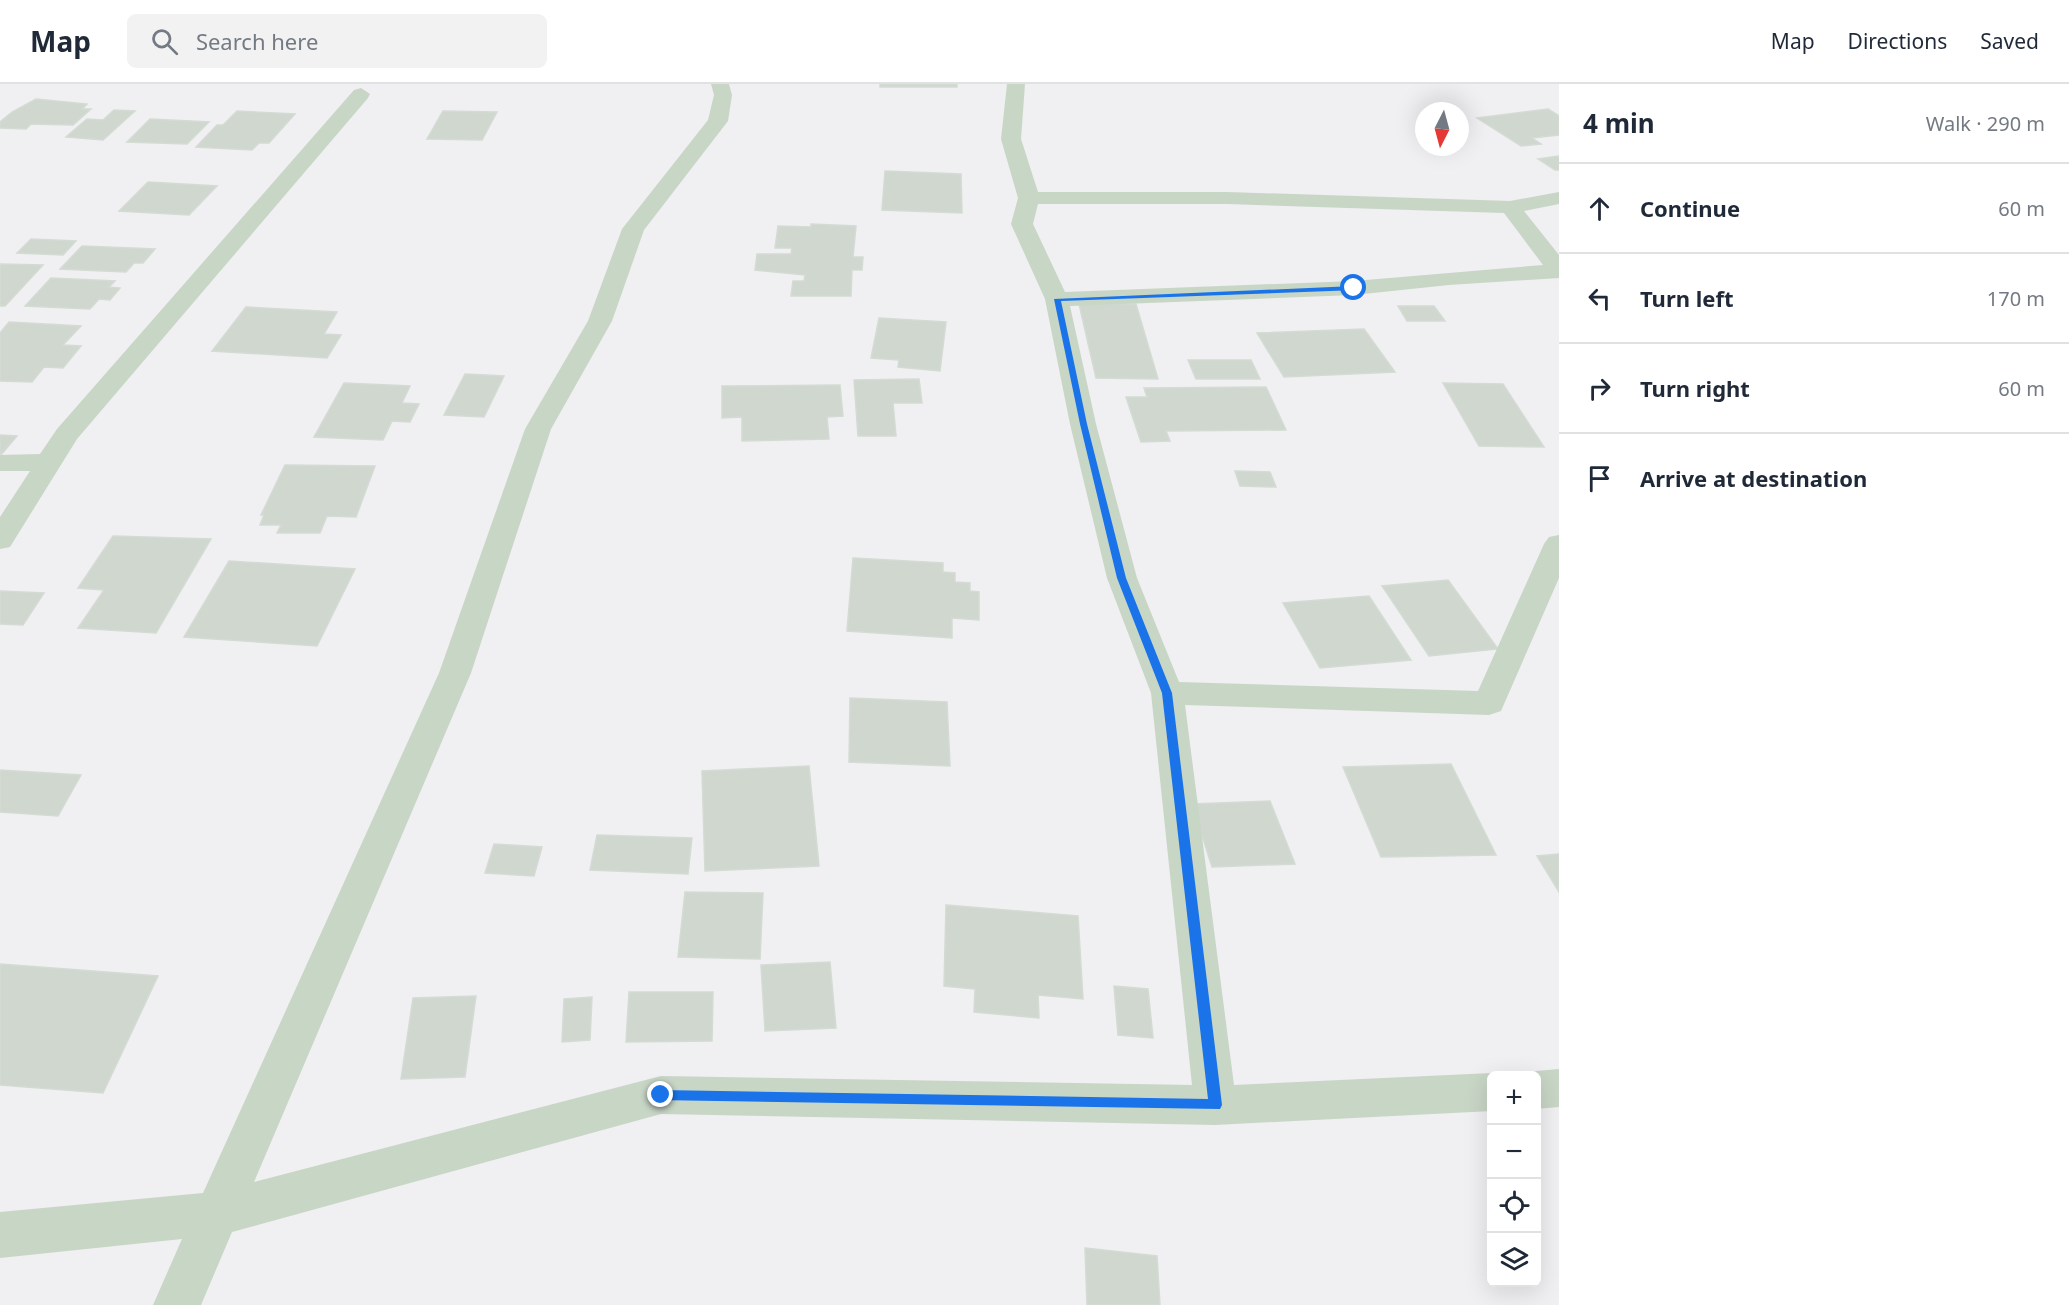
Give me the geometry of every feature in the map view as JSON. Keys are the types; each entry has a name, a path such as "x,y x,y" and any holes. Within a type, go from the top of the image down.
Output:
{"street":[{"path":"177,1305 455,673 538,429 600,321 633,229 718,121 723,95 720,84"},
{"path":"1016,84 1011,139 1029,198 1022,224 1057,299 1083,424 1122,578 1167,693 1215,1105"},
{"path":"0,540 66,435 361,94"},
{"path":"1029,198 1227,198 1510,207 1559,198"},
{"path":"1510,207 1559,271"},
{"path":"1057,299 1354,288 1449,278 1559,271"},
{"path":"0,464 49,462"},
{"path":"1167,693 1489,703 1559,544"},
{"path":"1541,1090 1559,1088"},
{"path":"0,1235 216,1214 661,1095 1215,1105 1487,1092"}],"building":[{"path":"880,84 957,84 957,87 880,87"},
{"path":"36,99 87,104 82,109 91,109 73,125 31,124 26,129 0,128 0,122 12,112"},
{"path":"1548,109 1559,116 1559,135 1532,138 1541,144 1521,146 1477,118"},
{"path":"114,110 135,111 103,140 66,137 87,119 103,120"},
{"path":"237,111 295,114 269,143 259,143 252,150 196,147 217,125 223,125"},
{"path":"443,111 497,112 482,140 427,139"},
{"path":"150,119 209,122 187,144 127,142"},
{"path":"1559,156 1559,170 1555,170 1538,159"},
{"path":"885,171 961,174 962,213 882,210"},
{"path":"148,182 217,186 189,215 119,211"},
{"path":"811,224 856,226 853,257 863,257 862,270 852,270 851,296 791,296 793,281 804,281 805,275 755,270 757,254 791,254 792,248 775,248 778,226 811,227"},
{"path":"31,239 76,241 63,255 17,253"},
{"path":"82,246 155,249 143,263 134,263 126,272 60,269"},
{"path":"0,264 43,265 5,306 0,306"},
{"path":"51,278 115,281 109,287 120,288 110,300 99,299 90,309 25,306"},
{"path":"1079,304 1136,304 1158,379 1096,378"},
{"path":"1398,306 1434,306 1445,321 1407,321"},
{"path":"246,307 337,312 324,334 341,335 327,358 212,351"},
{"path":"879,318 946,322 940,371 898,367 899,360 871,358"},
{"path":"9,322 81,326 63,345 81,346 63,368 44,367 32,382 0,381 0,333"},
{"path":"1364,329 1395,372 1284,377 1257,333"},
{"path":"1188,360 1251,360 1260,379 1196,379"},
{"path":"465,374 504,376 484,417 444,415"},
{"path":"919,379 922,403 893,403 896,436 858,436 854,380"},
{"path":"344,383 410,386 402,403 419,404 410,422 392,421 383,440 314,437"},
{"path":"1443,383 1503,384 1544,447 1479,446"},
{"path":"840,385 843,416 827,417 829,439 742,441 742,417 722,418 722,386"},
{"path":"1266,387 1286,430 1166,431 1170,441 1141,442 1126,397 1147,397 1144,388"},
{"path":"0,435 17,436 0,456"},
{"path":"285,465 375,466 356,517 327,516 320,533 277,533 281,525 260,525 264,515 261,515"},
{"path":"1235,471 1270,472 1276,487 1240,486"},
{"path":"113,536 211,539 156,633 78,628 104,590 78,588"},
{"path":"853,558 943,563 943,572 955,573 955,582 970,583 970,591 979,592 979,620 952,618 952,638 847,631"},
{"path":"229,561 355,569 317,646 184,637"},
{"path":"1448,580 1498,649 1429,656 1382,586"},
{"path":"0,591 44,593 23,625 0,624"},
{"path":"1369,596 1411,660 1320,668 1283,603"},
{"path":"850,698 947,702 950,766 849,762"},
{"path":"1451,764 1496,855 1381,857 1343,767"},
{"path":"809,766 819,866 705,871 702,771"},
{"path":"0,770 81,775 58,816 0,812"},
{"path":"1270,801 1295,864 1212,867 1192,804"},
{"path":"597,835 692,838 688,874 590,870"},
{"path":"494,844 542,847 534,876 485,873"},
{"path":"1559,854 1559,892 1537,856"},
{"path":"685,892 763,893 760,959 678,957"},
{"path":"946,905 1078,916 1083,999 1038,995 1039,1018 974,1012 975,989 944,986"},
{"path":"830,962 836,1028 765,1031 761,965"},
{"path":"0,964 158,976 103,1093 0,1085"},
{"path":"1114,986 1148,989 1153,1038 1118,1035"},
{"path":"629,992 713,992 712,1041 626,1042"},
{"path":"476,996 465,1077 401,1079 413,998"},
{"path":"592,997 590,1040 562,1042 564,999"},
{"path":"1085,1248 1157,1256 1160,1305 1087,1305"}],"route":[{"path":"661,1095 1215,1105 1167,693 1122,578 1083,424 1057,299 1354,288"}]}
